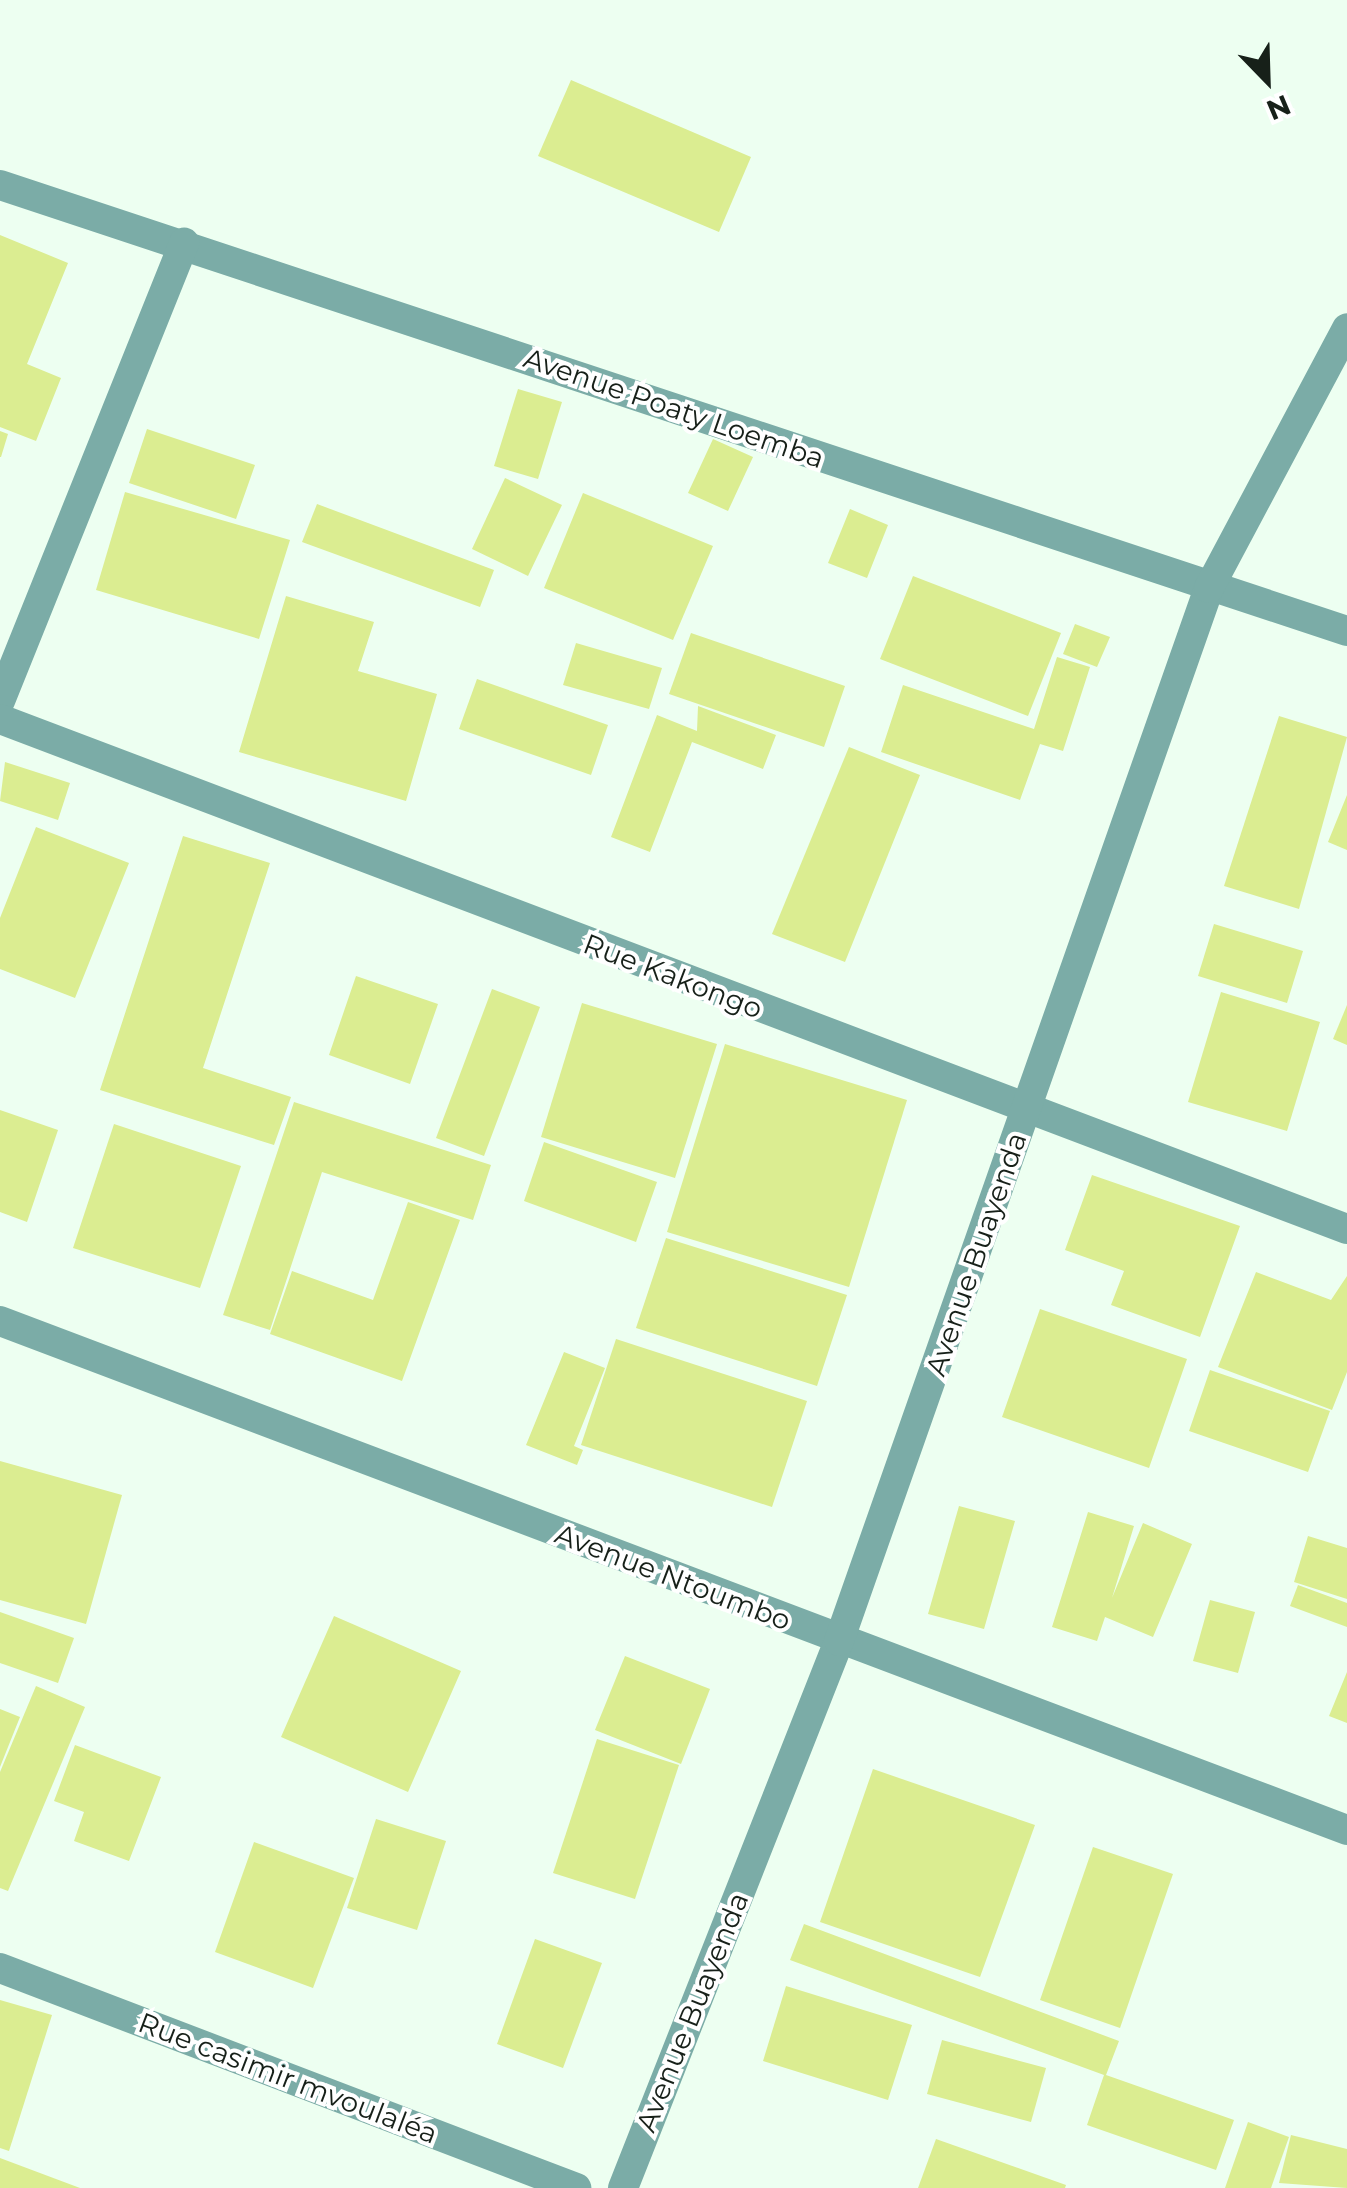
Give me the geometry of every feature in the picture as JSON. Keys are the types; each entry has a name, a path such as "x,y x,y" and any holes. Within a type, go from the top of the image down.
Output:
{"street":[{"name":"Avenue Poaty Loemba","path":"0,185 184,242 1208,588 1347,631"},
{"path":"0,701 184,242"},
{"name":"Avenue Buayenda","path":"623,2188 839,1640 1208,588 1347,328"},
{"name":"Rue Kakongo","path":"0,718 1026,1112 1347,1229"},
{"name":"Avenue Ntoumbo","path":"0,1321 1347,1830"},
{"name":"Rue casimir mvoulaléa","path":"0,1968 576,2188"}],"building":[{"path":"571,80 751,157 719,232 538,156"},
{"path":"0,235 68,263 27,364 61,378 36,441 0,427"},
{"path":"518,389 562,402 538,479 494,466"},
{"path":"147,429 255,465 236,519 129,483"},
{"path":"0,431 8,434 1,457 0,457"},
{"path":"713,439 753,457 728,511 688,493"},
{"path":"505,478 562,505 528,576 472,549"},
{"path":"125,492 290,540 259,639 96,590"},
{"path":"583,493 713,546 673,640 544,588"},
{"path":"317,504 494,570 480,607 302,542"},
{"path":"850,509 888,525 867,578 828,563"},
{"path":"913,576 1061,633 1028,716 880,659"},
{"path":"286,596 374,622 358,671 437,694 406,801 239,752"},
{"path":"1075,624 1110,637 1097,667 1063,654"},
{"path":"691,633 845,686 824,747 669,694"},
{"path":"576,643 662,668 649,709 563,685"},
{"path":"1057,657 1090,667 1063,751 1040,744 1020,800 881,752 903,685 1034,729"},
{"path":"477,679 608,725 591,775 459,729"},
{"path":"698,706 776,735 763,769 692,742 650,852 611,837 657,715 697,731"},
{"path":"1279,716 1347,737 1299,909 1224,886"},
{"path":"849,747 920,775 845,962 772,934"},
{"path":"5,762 70,783 58,820 0,801"},
{"path":"1347,795 1347,850 1328,842"},
{"path":"36,827 129,863 75,998 0,969 0,918"},
{"path":"183,836 270,863 203,1068 291,1097 274,1145 100,1090"},
{"path":"1214,924 1303,951 1287,1003 1198,976"},
{"path":"356,976 438,1004 410,1084 329,1055"},
{"path":"492,989 540,1007 484,1156 436,1138"},
{"path":"1221,992 1320,1022 1287,1131 1188,1102"},
{"path":"582,1003 717,1044 675,1178 541,1137"},
{"path":"1347,1005 1347,1045 1333,1039"},
{"path":"725,1044 907,1100 849,1287 667,1232"},
{"path":"294,1102 491,1165 473,1220 322,1172 270,1330 223,1315"},
{"path":"0,1110 58,1130 27,1222 0,1212"},
{"path":"114,1124 241,1166 200,1288 73,1248"},
{"path":"544,1142 657,1182 636,1242 524,1201"},
{"path":"1092,1175 1240,1226 1200,1337 1111,1305 1124,1271 1065,1250"},
{"path":"408,1202 460,1220 402,1381 270,1334 292,1271 373,1300"},
{"path":"666,1238 847,1295 817,1386 636,1328"},
{"path":"1256,1272 1331,1300 1347,1276 1347,1372 1332,1410 1218,1367"},
{"path":"1040,1309 1187,1359 1149,1468 1002,1417"},
{"path":"616,1339 807,1401 772,1507 581,1445"},
{"path":"564,1352 605,1368 574,1446 583,1450 577,1465 526,1445"},
{"path":"1210,1370 1330,1411 1308,1472 1189,1431"},
{"path":"0,1461 122,1495 86,1624 0,1600"},
{"path":"959,1506 1015,1521 984,1629 928,1614"},
{"path":"1088,1512 1134,1526 1112,1598 1143,1523 1192,1544 1153,1637 1105,1617 1097,1641 1052,1627"},
{"path":"1308,1536 1347,1548 1347,1599 1294,1582"},
{"path":"1298,1585 1347,1603 1347,1627 1290,1606"},
{"path":"1210,1600 1255,1612 1238,1673 1193,1661"},
{"path":"0,1612 74,1638 58,1683 0,1663"},
{"path":"334,1616 461,1671 408,1792 281,1737"},
{"path":"625,1656 710,1689 681,1764 595,1730"},
{"path":"1347,1672 1347,1723 1329,1716"},
{"path":"36,1686 85,1707 8,1891 0,1888 0,1772"},
{"path":"0,1709 20,1717 0,1767"},
{"path":"597,1739 679,1765 635,1899 553,1873"},
{"path":"75,1745 161,1777 129,1861 74,1841 84,1812 54,1801"},
{"path":"873,1769 1035,1825 980,1977 820,1922"},
{"path":"376,1819 446,1841 417,1930 347,1908"},
{"path":"254,1842 354,1878 313,1988 215,1952"},
{"path":"1093,1847 1173,1874 1120,2028 1040,2000"},
{"path":"804,1924 1119,2041 1106,2075 1234,2120 1216,2170 1087,2125 1104,2075 790,1960"},
{"path":"535,1939 602,1963 563,2068 497,2044"},
{"path":"786,1986 912,2025 888,2100 763,2061"},
{"path":"0,2000 52,2015 9,2151 0,2148"},
{"path":"942,2040 1046,2068 1031,2122 927,2094"},
{"path":"1248,2122 1289,2137 1271,2188 1225,2188"},
{"path":"1291,2135 1347,2149 1347,2188 1279,2183"},
{"path":"936,2139 1066,2185 1065,2188 918,2188"},
{"path":"0,2158 80,2188 0,2188"}]}
